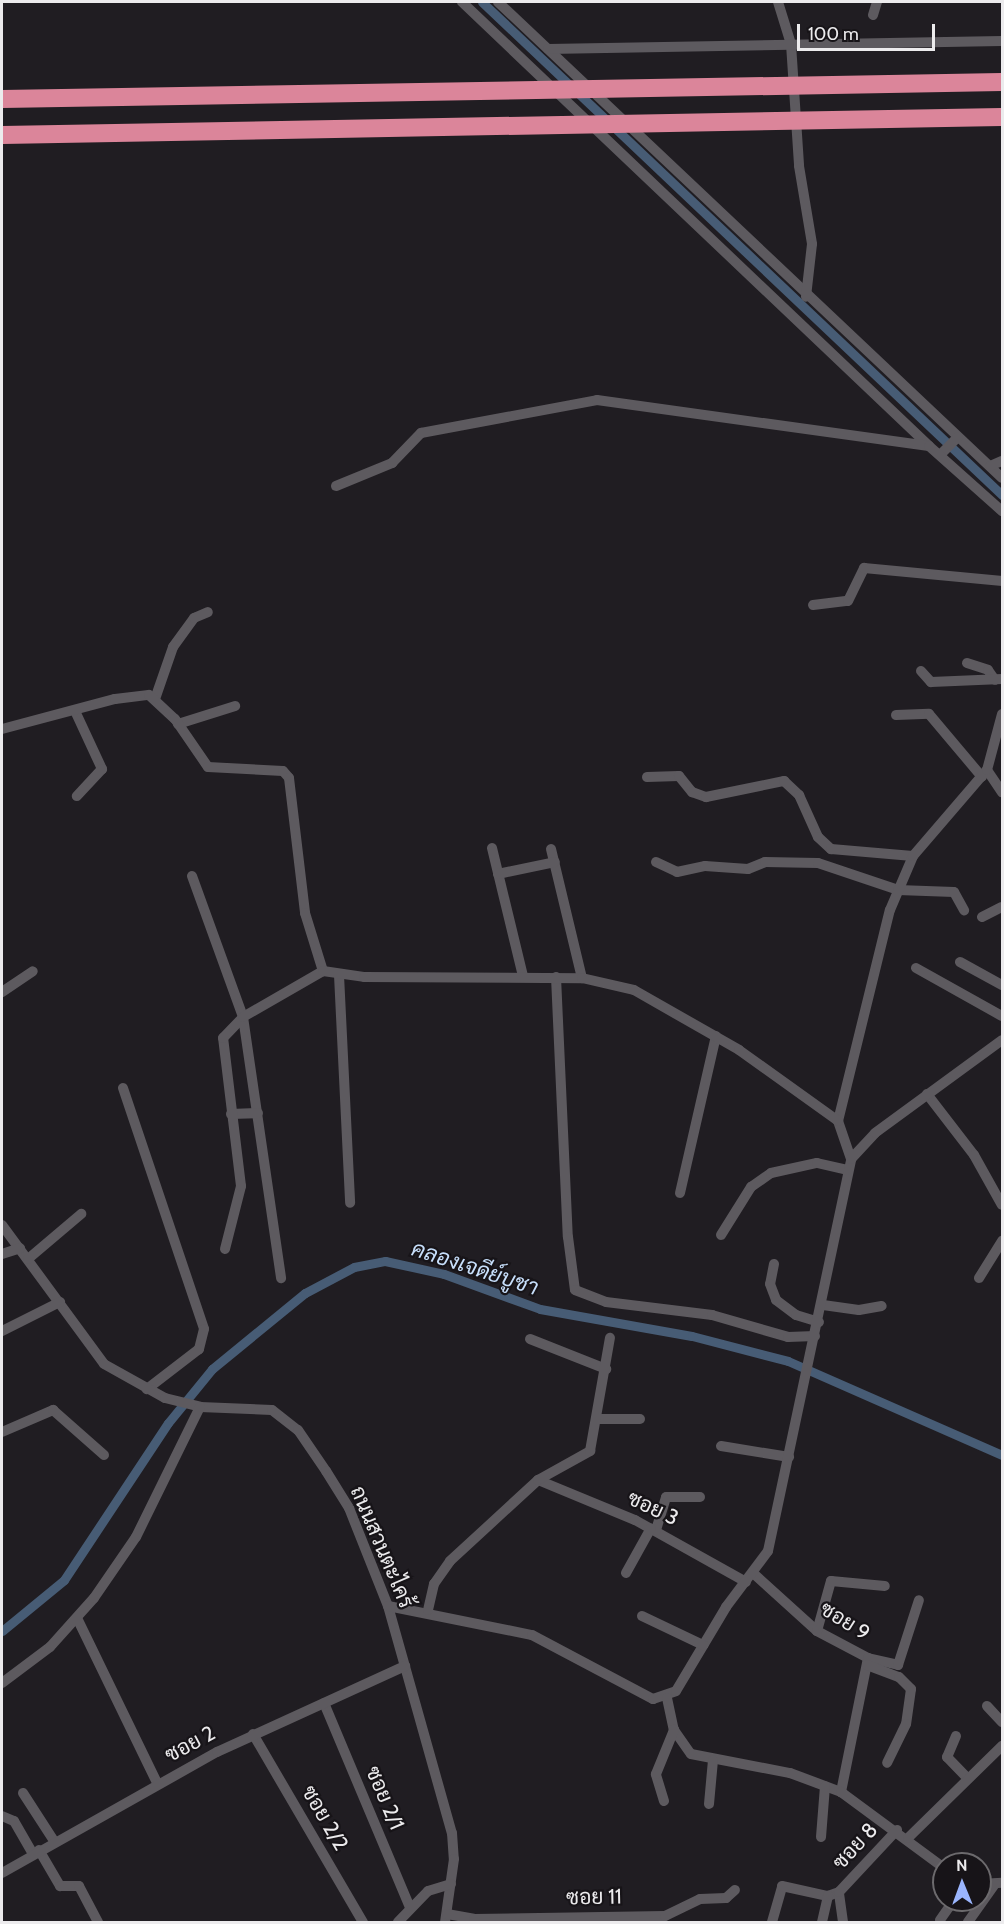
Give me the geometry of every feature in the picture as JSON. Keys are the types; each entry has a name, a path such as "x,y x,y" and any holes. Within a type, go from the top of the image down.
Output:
{"highway":[{"path":"2,99 1002,82"},
{"path":"2,135 1002,117"}],"street":[{"path":"462,2 929,446 943,453 1002,511"},
{"path":"498,2 956,439 1002,478"},
{"path":"778,2 791,44 799,166 812,244 806,297"},
{"path":"873,15 877,2"},
{"path":"548,49 1002,41"},
{"path":"336,486 392,463 421,433 579,401 651,405 929,446"},
{"path":"943,453 956,439"},
{"path":"990,466 1002,461"},
{"path":"813,606 848,601 864,568 1002,581"},
{"path":"155,699 172,647 194,618 208,612"},
{"path":"967,663 988,670 998,680"},
{"path":"921,671 932,682 998,680"},
{"path":"2,729 76,713 135,695 155,699 178,724 208,767 220,772 272,768 289,778 305,913 323,971"},
{"path":"178,724 235,706"},
{"path":"76,713 102,769 77,796"},
{"path":"896,715 929,714 1002,792"},
{"path":"851,1159 838,1121 898,890 912,856 984,774 1000,733 1002,714"},
{"path":"647,777 679,776 692,792 706,797 784,781 799,795 818,837 831,849 912,856"},
{"path":"492,848 523,976"},
{"path":"552,849 582,978"},
{"path":"498,874 555,862"},
{"path":"656,862 676,872 705,866 748,869 765,862 818,863 898,890 954,892 964,910"},
{"path":"192,876 243,1017 281,1278"},
{"path":"982,917 1002,908"},
{"path":"960,962 1002,985"},
{"path":"916,968 1002,1016"},
{"path":"225,1249 241,1186 223,1038 243,1017 323,971 339,975 582,978 634,990 716,1036 838,1121"},
{"path":"2,992 33,972"},
{"path":"339,975 350,1203"},
{"path":"556,977 567,1237 575,1290 606,1302 711,1315 788,1337 815,1336"},
{"path":"680,1193 716,1036"},
{"path":"932,1858 897,1830 841,1792 790,1773 691,1754 674,1730 667,1698 768,1551 823,1305 847,1170 851,1159 927,1094 1002,1040"},
{"path":"123,1089 204,1329 199,1349 147,1389"},
{"path":"927,1094 974,1155 1002,1205"},
{"path":"231,1114 258,1113"},
{"path":"722,1235 752,1187 771,1173 817,1163 847,1170"},
{"path":"28,1259 81,1214"},
{"name":"ถนนสวนตะไคร้","path":"2,1225 104,1364 165,1398 194,1406 272,1410 298,1430 349,1508 388,1606 453,1833 451,1884 446,1918"},
{"path":"979,1278 1002,1241"},
{"path":"2,1254 20,1248"},
{"path":"774,1264 770,1284 776,1300 796,1316 819,1322"},
{"path":"2,1331 60,1302"},
{"path":"823,1305 860,1310 882,1306"},
{"path":"428,1610 445,1568 538,1480 590,1451 598,1419 610,1338"},
{"path":"530,1339 606,1369"},
{"path":"2,1683 27,1667 77,1618 136,1537 194,1406"},
{"path":"2,1432 53,1410 104,1455"},
{"path":"598,1419 640,1419"},
{"path":"721,1446 789,1457"},
{"name":"ซอย 3","path":"538,1480 654,1529 750,1578"},
{"path":"626,1574 654,1529 666,1497 700,1497"},
{"name":"ซอย 9","path":"750,1578 818,1631 868,1661 841,1792"},
{"path":"818,1631 831,1581 885,1586"},
{"path":"868,1661 898,1665 919,1600"},
{"path":"388,1606 428,1610 532,1635 653,1699 667,1698"},
{"path":"642,1616 703,1645"},
{"path":"77,1618 157,1784"},
{"path":"868,1661 899,1677 911,1689 906,1724 887,1763"},
{"name":"ซอย 2","path":"2,1873 54,1841 253,1734 405,1666"},
{"name":"ซอย 2/1","path":"324,1703 410,1908"},
{"path":"987,1706 1002,1722"},
{"path":"664,1801 656,1774 674,1730"},
{"name":"ซอย 2/2","path":"253,1734 363,1923"},
{"path":"956,1736 947,1757 968,1779"},
{"path":"908,1838 1002,1746"},
{"path":"709,1804 713,1760"},
{"path":"821,1837 825,1786"},
{"path":"23,1793 54,1841"},
{"path":"2,1816 14,1821 60,1886 79,1886 98,1923"},
{"name":"ซอย 8","path":"843,1923 839,1892 897,1830"},
{"path":"398,1923 428,1891 451,1884"},
{"path":"968,1923 999,1884"},
{"path":"772,1923 782,1886 828,1896 839,1892"},
{"name":"ซอย 11","path":"446,1918 665,1916 700,1899 726,1898 735,1890"},
{"path":"822,1923 828,1896"},
{"path":"940,1920 946,1912"}],"waterway":[{"path":"482,2 1002,495"},
{"name":"คลองเจดีย์บูชา","path":"2,1631 64,1580 168,1423 212,1369 305,1293 354,1267 385,1261 444,1274 540,1309 692,1336 788,1361 1002,1455"}]}
